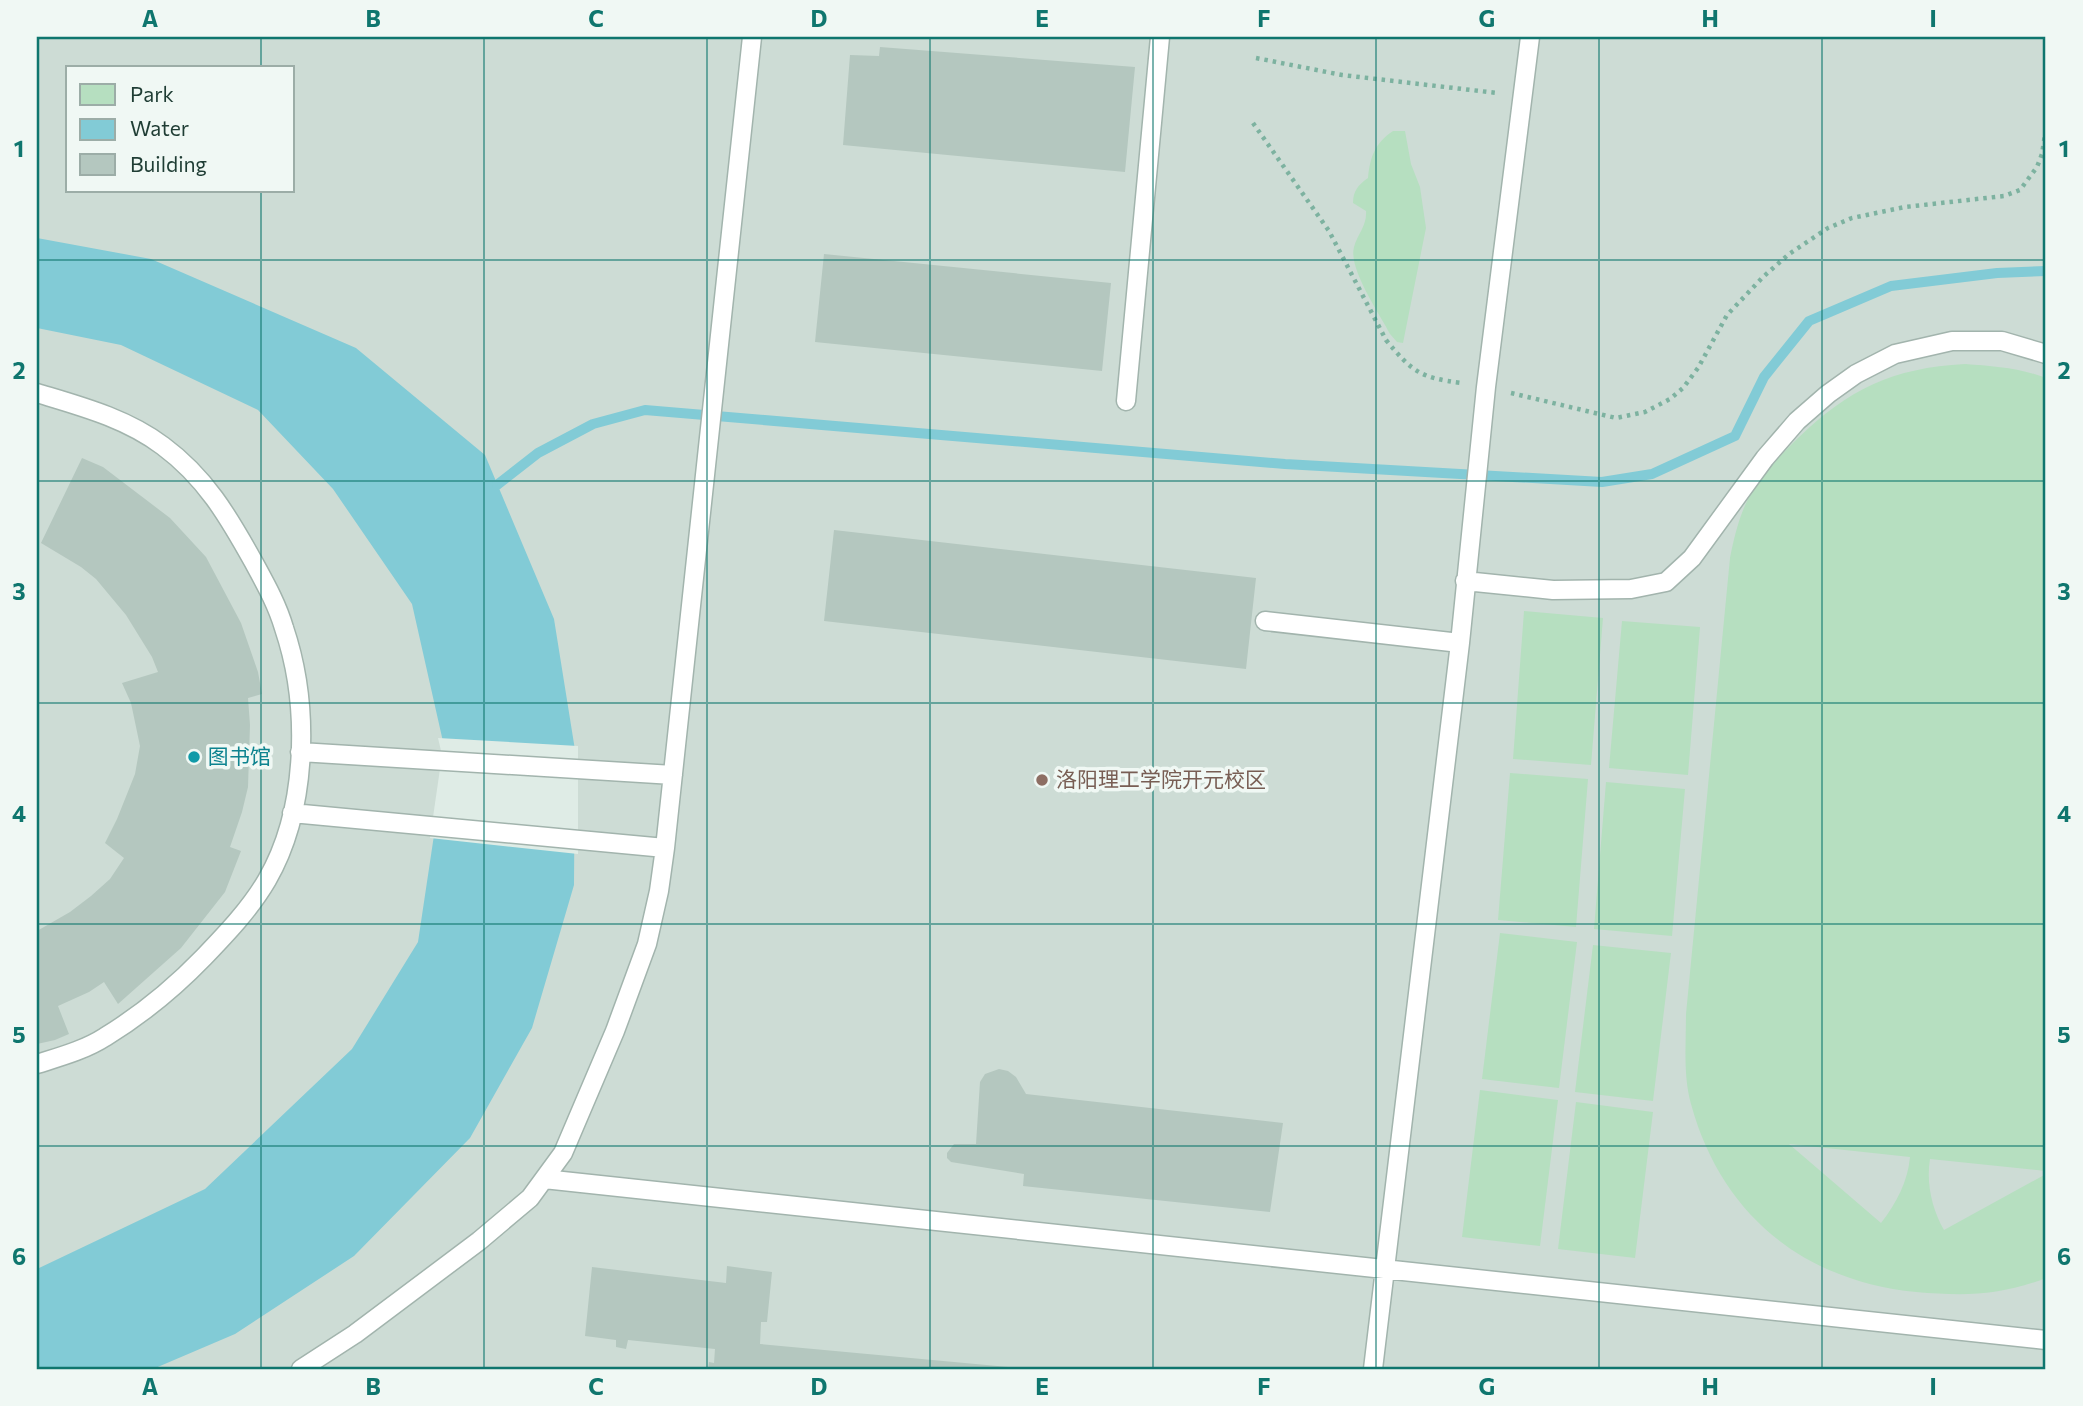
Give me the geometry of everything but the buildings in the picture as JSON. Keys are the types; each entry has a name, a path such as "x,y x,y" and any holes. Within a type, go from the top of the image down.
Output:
{"lane":[{"path":"301,1369 355,1334 479,1241 530,1198 563,1153 615,1031 647,944 665,848 752,37"},
{"path":"1126,401 1160,37"},
{"path":"1373,1369 1460,643 1486,387 1530,37"},
{"path":"1465,581 1553,590 1631,589 1666,582 1692,558 1765,458 1797,421 1856,374 1895,354 1952,341 2002,341 2046,354"},
{"path":"37,393 109,416 138,430 163,446 195,474 224,510 271,594 285,629 299,690 300,752 299,783 288,831 268,878 252,904 178,984 104,1038 37,1065"},
{"path":"1265,621 1460,643"},
{"path":"300,752 673,775"},
{"path":"292,813 665,848"},
{"path":"544,1179 2046,1340"}],"path":[{"path":"1256,58 1342,75 1522,96"},
{"path":"1253,123 1329,231 1386,340 1413,371 1438,380 1486,387 1616,418 1645,412 1670,399 1683,388 1699,368 1727,315 1763,277 1790,254 1828,228 1852,218 1905,206 2004,196 2020,190 2037,167 2046,128"}],"shaded area":[{"name":"洛阳理工学院开元校区","path":"37,37 2046,37 2046,1369 37,1369"}],"green space":[{"path":"1393,131 1405,131 1411,164 1420,187 1426,228 1403,343 1397,342 1390,334 1360,279 1353,256 1366,216 1366,211 1353,203 1354,195 1368,178 1370,163 1378,146"},
{"path":"1965,364 1996,367 2046,378 2046,1171 1930,1159 1929,1177 1933,1205 1944,1230 2046,1174 2046,1278 2013,1288 1966,1294 1916,1292 1875,1285 1837,1273 1803,1257 1772,1235 1746,1209 1723,1178 1705,1143 1688,1093 1686,1059 1686,1014 1730,558 1742,512 1754,489 1777,459 1835,407 1854,394 1893,376 1939,366","holes":["1789,1144 1910,1157 1900,1192 1881,1223"]},
{"path":"1524,611 1603,618 1591,765 1513,759"},
{"path":"1622,621 1700,627 1688,775 1609,768"},
{"path":"1510,773 1588,779 1576,927 1498,920"},
{"path":"1606,782 1685,789 1672,936 1594,929"},
{"path":"1500,933 1577,942 1559,1088 1482,1079"},
{"path":"1593,945 1671,953 1653,1101 1575,1092"},
{"path":"1480,1090 1558,1100 1540,1246 1462,1237"},
{"path":"1576,1102 1653,1112 1635,1258 1558,1249"}],"water":[{"path":"37,238 151,259 356,348 485,455 554,619 575,750 574,885 532,1028 470,1138 354,1256 235,1334 153,1369 37,1369 37,1269 205,1189 352,1049 418,942 446,755 412,604 333,489 258,410 121,345 37,328"}],"pier":[{"path":"438,738 578,746 578,854 430,838 442,755"}],"waterway":[{"path":"497,485 538,453 593,424 645,410 1285,464 1602,482 1652,474 1735,436 1764,377 1809,321 1891,286 1997,273 2046,271"}],"place":[{"name":"图书馆","path":"194,757"},
{"name":"洛阳理工学院开元校区","path":"1042,780"}]}
